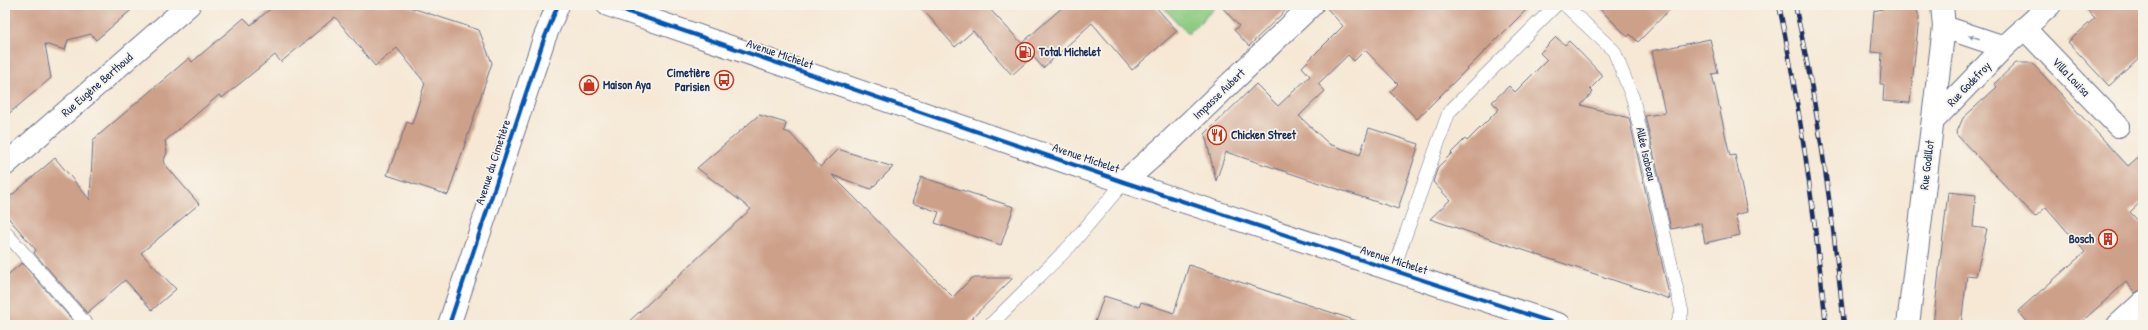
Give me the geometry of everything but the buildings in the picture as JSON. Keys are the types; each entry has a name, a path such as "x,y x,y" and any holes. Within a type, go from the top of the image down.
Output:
{"street":[{"name":"Rue Eugène Berthoud","path":"5,164 189,5"},
{"name":"Avenue du Cimetière","path":"449,325 544,39 558,5"},
{"name":"Avenue Michelet","path":"608,5 1124,182 1560,325"},
{"name":"Impasse Aubert","path":"1124,182 1168,143 1312,5"},
{"name":"Rue Godillot","path":"1908,325 1944,27 1942,5"},
{"name":"Rue Godefroy","path":"1933,121 2004,47 2050,5"},
{"name":"Rue Godefroy","path":"1944,27 2004,47"},
{"name":"Villa Louisa","path":"2024,28 2118,126"},
{"path":"2118,325 2143,302"}],"lane":[{"path":"1393,270 1448,112 1556,5"},
{"name":"Allée Isabeau","path":"1565,5 1614,51 1633,99 1682,312 1678,325"},
{"path":"990,325 1070,246 1124,182"},
{"path":"5,232 87,325"}],"green space":[{"path":"1161,5 1218,5 1188,34"}],"railway":[{"path":"1779,5 1807,164 1826,325"},
{"path":"1795,5 1804,45 1818,124 1835,245 1844,325"}],"cycle path":[{"path":"449,325 544,39 558,5"},
{"path":"608,5 1124,182 1560,325"}],"place":[{"name":"Total Michelet","path":"1025,52"},
{"name":"Cimetière Parisien","path":"724,80"},
{"name":"Maison Aya","path":"589,85"},
{"name":"Chicken Street","path":"1217,135"},
{"name":"Bosch","path":"2108,239"}]}
